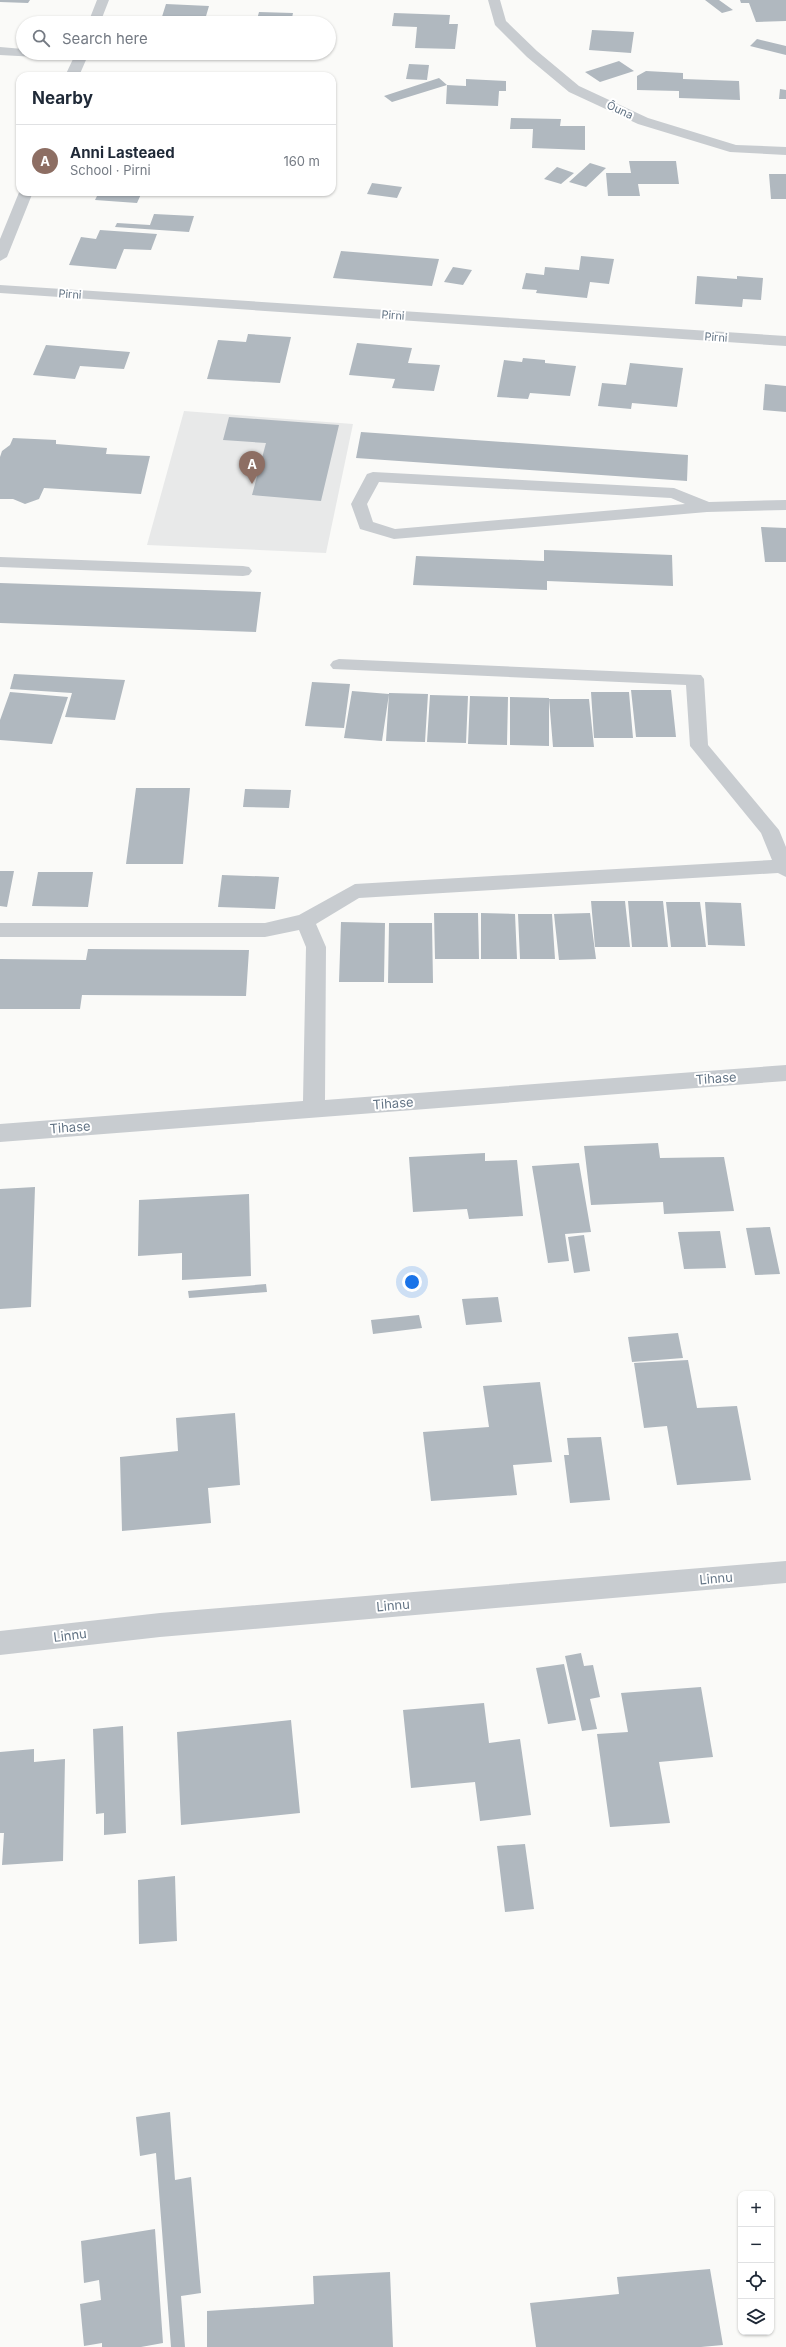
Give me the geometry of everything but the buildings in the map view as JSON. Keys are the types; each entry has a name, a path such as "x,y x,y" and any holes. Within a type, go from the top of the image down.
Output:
{"street":[{"path":"97,16 103,0"},
{"name":"Õuna","path":"494,0 500,22 532,54 574,89 643,121 735,149 786,152"},
{"path":"0,51 16,52"},
{"path":"74,72 79,60"},
{"path":"0,256 24,196"},
{"name":"Pirni","path":"0,289 786,341"},
{"path":"708,507 674,493 373,477 359,504 366,525 394,534 708,507 786,505"},
{"path":"0,562 243,571"},
{"path":"0,930 265,930 305,921 355,891 785,867 769,830 699,746 695,679 339,665"},
{"path":"305,921 316,947 314,1109"},
{"name":"Tihase","path":"0,1133 786,1073"},
{"name":"Linnu","path":"0,1643 160,1625 786,1572"}],"shaded area":[{"path":"184,411 353,424 326,553 147,545"}],"place":[{"name":"Anni Lasteaed","path":"252,484"}]}
